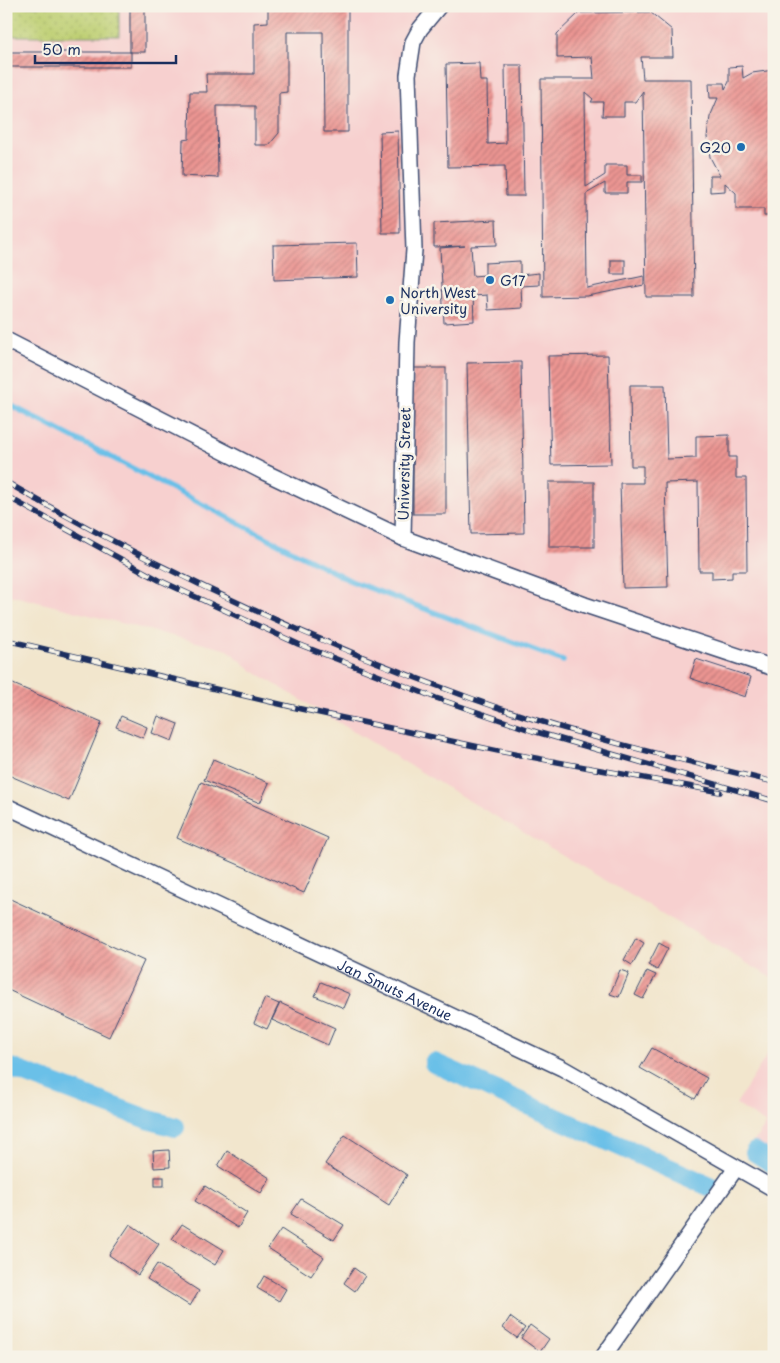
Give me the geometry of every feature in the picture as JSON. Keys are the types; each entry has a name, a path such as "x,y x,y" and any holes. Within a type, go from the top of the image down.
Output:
{"street":[{"name":"University Street","path":"439,6 420,29 413,42 408,75 414,250 407,342 403,538 585,605 774,668"},
{"path":"6,340 264,472 403,538"},
{"name":"Jan Smuts Avenue","path":"6,806 562,1068 774,1189"},
{"path":"603,1357 736,1168"}],"shaded area":[{"name":"North West University","path":"6,6 774,6 774,979 466,799 253,671 228,650 6,594"},
{"path":"774,1044 774,1158 752,1144 766,1124 736,1104"}],"green space":[{"path":"6,6 119,6 119,36 6,36"}],"building":[{"path":"130,6 145,6 145,52 130,52"},
{"path":"268,6 348,6 348,132 324,132 323,32 287,32 287,92 279,93 279,133 269,145 255,145 255,106 217,106 218,178 182,176 183,140 189,139 190,92 207,92 206,74 254,74 254,23 268,22"},
{"path":"650,12 672,30 673,57 641,57 643,79 691,79 694,297 646,297 643,91 635,102 624,102 624,116 602,116 603,102 591,102 593,99 585,92 586,187 605,175 605,165 627,165 627,175 642,175 642,182 627,182 627,193 605,193 605,183 586,194 587,288 644,276 644,285 587,296 543,297 541,79 594,79 592,57 557,58 557,34 579,13"},
{"path":"6,52 131,52 131,67 6,67"},
{"path":"479,63 480,81 487,81 488,144 506,143 505,65 522,65 524,196 506,196 505,166 448,167 446,64"},
{"name":"G20","path":"742,66 743,78 752,73 774,70 774,216 764,216 764,209 736,209 736,193 725,183 725,191 710,192 710,176 720,176 710,157 707,137 710,117 718,98 710,98 709,83 724,83 725,89 729,82 729,67"},
{"path":"398,131 400,233 382,233 380,132"},
{"name":"G17","path":"496,220 497,245 471,246 473,276 485,275 485,263 520,261 520,275 539,273 539,285 521,286 522,308 488,310 487,295 473,296 474,321 444,323 440,248 465,246 434,247 434,223"},
{"path":"357,243 358,277 274,280 273,245"},
{"path":"611,260 625,260 625,274 611,274"},
{"path":"608,355 611,464 551,465 548,356"},
{"path":"521,362 524,533 471,534 467,363"},
{"path":"413,368 446,368 446,514 413,514"},
{"path":"630,385 665,385 667,459 696,458 696,436 729,435 729,457 736,457 736,478 746,478 747,571 732,571 732,578 712,579 712,571 699,571 698,482 665,483 668,587 623,588 620,483 643,483 643,466 631,466"},
{"path":"549,482 594,482 594,547 549,547"},
{"path":"696,659 751,677 745,697 690,678"},
{"path":"6,681 102,722 69,801 6,774"},
{"path":"121,716 147,727 143,738 116,727"},
{"path":"158,716 178,724 172,741 152,733"},
{"path":"213,759 269,783 260,803 204,780"},
{"path":"201,782 328,838 304,893 177,838"},
{"path":"6,897 144,961 109,1037 6,989"},
{"path":"636,938 644,943 632,965 624,960"},
{"path":"659,943 668,948 657,970 648,965"},
{"path":"620,970 629,973 619,997 610,994"},
{"path":"647,971 656,975 643,999 635,995"},
{"path":"321,982 350,994 344,1008 315,996"},
{"path":"265,998 279,1004 267,1029 254,1023"},
{"path":"280,1003 335,1028 328,1045 272,1020"},
{"path":"652,1048 707,1078 695,1099 640,1068"},
{"path":"345,1135 407,1175 389,1205 325,1164"},
{"path":"169,1150 170,1167 154,1168 153,1151"},
{"path":"227,1151 270,1178 261,1193 218,1166"},
{"path":"155,1177 164,1177 164,1186 155,1186"},
{"path":"205,1186 247,1213 238,1228 195,1201"},
{"path":"301,1199 344,1225 334,1240 291,1214"},
{"path":"130,1224 159,1244 138,1275 109,1255"},
{"path":"182,1224 224,1250 215,1265 172,1239"},
{"path":"281,1229 324,1257 311,1276 268,1248"},
{"path":"157,1264 199,1291 190,1306 147,1279"},
{"path":"354,1268 365,1276 355,1291 344,1283"},
{"path":"264,1276 286,1289 279,1301 257,1288"},
{"path":"510,1317 525,1328 517,1338 503,1328"},
{"path":"530,1325 549,1339 540,1352 521,1338"}],"waterway":[{"path":"6,403 351,581 563,661"},
{"path":"434,1063 709,1186"},
{"path":"6,1066 147,1119 175,1127"},
{"path":"755,1152 774,1164"}],"railway":[{"path":"6,482 177,574 352,653 510,712 660,754 774,782"},
{"path":"6,496 159,580 298,644 436,698 533,731 774,801"},
{"path":"6,640 301,709 498,751 720,792"}],"place":[{"name":"G20","path":"741,147"},
{"name":"G17","path":"490,280"},
{"name":"North West University","path":"390,300"}]}
